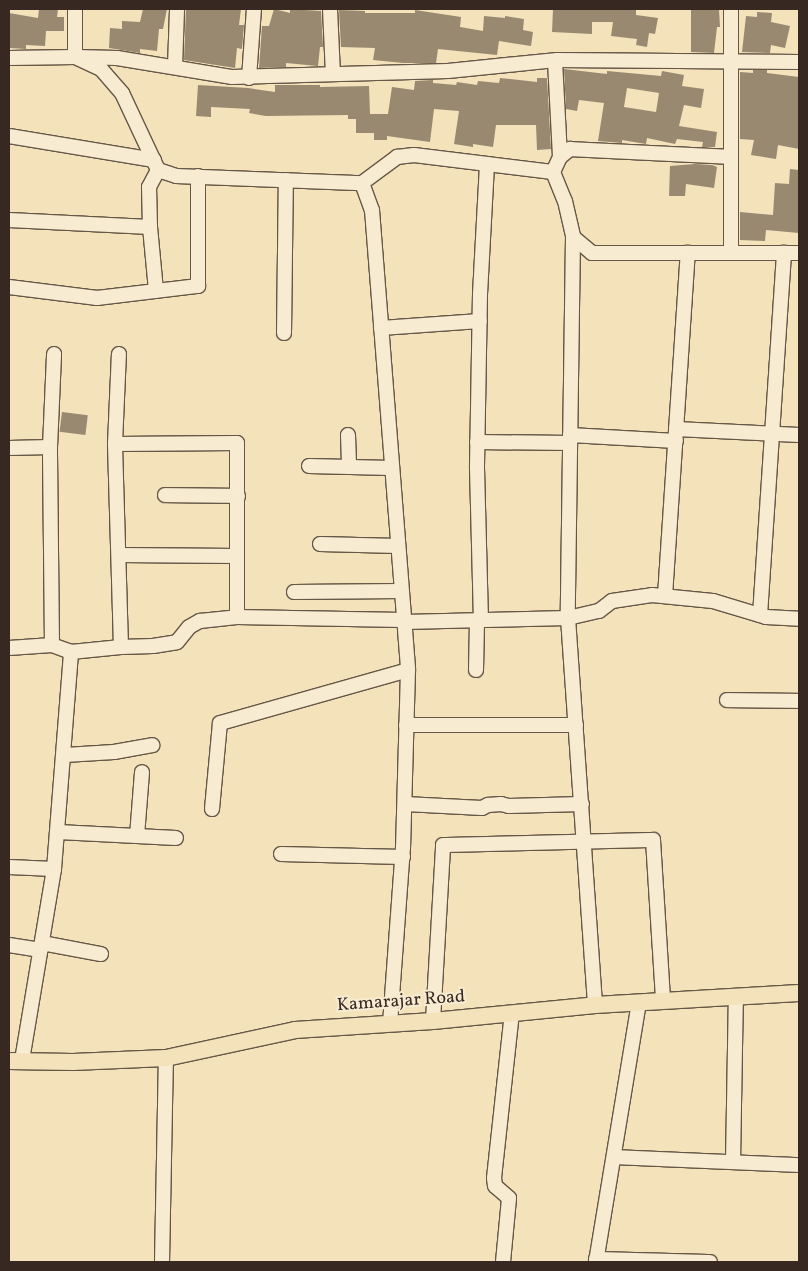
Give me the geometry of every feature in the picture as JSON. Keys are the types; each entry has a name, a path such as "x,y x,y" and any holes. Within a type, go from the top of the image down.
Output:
{"main road":[{"name":"Kamarajar Road","path":"16,1061 166,1058 295,1030 433,1021 595,1005 799,993"}],"street":[{"path":"75,9 75,57"},
{"path":"175,67 177,9"},
{"path":"248,78 254,9"},
{"path":"330,9 333,74"},
{"path":"730,9 731,253"},
{"path":"75,57 101,69 122,93 156,165 149,187 150,227 156,291"},
{"path":"9,58 117,58 248,78 448,71 555,60 799,62"},
{"path":"555,60 560,157"},
{"path":"9,136 156,165 176,176 362,183 397,157 414,155 553,172"},
{"path":"595,1005 568,618 573,237 565,200 553,172 560,157 570,149 731,157"},
{"path":"476,670 479,621 477,442 480,321 488,164"},
{"path":"9,287 97,298 198,286 198,176"},
{"path":"284,333 286,180"},
{"path":"362,183 372,210 408,670 403,857 390,1024"},
{"path":"9,220 150,227"},
{"path":"573,237 592,253 799,253"},
{"path":"665,596 688,253"},
{"path":"760,616 784,253"},
{"path":"381,328 480,321"},
{"path":"52,646 50,447 54,354"},
{"path":"119,354 115,444 121,647"},
{"path":"477,442 772,432 799,435"},
{"path":"348,435 349,467"},
{"path":"115,444 237,443 236,617"},
{"path":"9,448 50,447"},
{"path":"309,466 392,468"},
{"path":"165,495 238,496"},
{"path":"320,544 398,546"},
{"path":"119,555 237,556"},
{"path":"294,592 401,591"},
{"path":"9,648 52,646 72,652 153,646 177,642 189,627 200,621 236,617 403,621 568,618 599,611 612,601 652,595 713,601 760,616 799,619"},
{"path":"16,1061 41,946 54,869 72,652"},
{"path":"212,808 220,723 408,670"},
{"path":"727,700 799,702"},
{"path":"406,725 576,726"},
{"path":"64,755 114,752 152,745"},
{"path":"137,836 142,772"},
{"path":"405,804 482,808 488,805 501,804 509,806 582,804"},
{"path":"58,832 176,838"},
{"path":"433,1021 443,845 653,840 663,1001"},
{"path":"281,854 403,857"},
{"path":"9,867 54,869"},
{"path":"9,945 41,946 101,954"},
{"path":"733,1162 736,997"},
{"path":"639,1003 596,1260 710,1262"},
{"path":"502,1262 509,1198 496,1186 494,1178 512,1013"},
{"path":"162,1262 166,1058"},
{"path":"614,1157 799,1165"}],"building":[{"path":"39,9 58,9 57,17 64,17 64,31 46,31 45,46 26,45 26,49 9,48 9,13 38,18"},
{"path":"143,9 167,9 163,29 159,29 157,51 140,49 140,53 109,48 110,28 122,29 122,21 140,22"},
{"path":"186,9 241,9 239,25 244,25 242,49 237,48 235,68 184,60"},
{"path":"274,9 290,13 290,9 321,11 323,47 320,47 318,66 286,63 286,67 259,68 262,26 269,26"},
{"path":"553,9 636,9 636,15 658,18 655,34 649,33 647,47 636,45 637,39 611,36 613,22 592,22 592,34 552,32"},
{"path":"691,9 719,9 720,27 717,27 714,53 691,52"},
{"path":"339,10 365,11 365,13 415,13 415,10 461,17 460,27 483,31 484,16 505,18 505,16 524,19 523,30 533,32 531,46 499,41 497,55 438,49 436,63 403,63 373,60 375,48 341,47"},
{"path":"757,12 772,13 771,22 790,26 785,48 771,45 770,53 742,52 746,16 757,17"},
{"path":"564,69 607,74 607,71 661,76 662,71 684,75 682,86 704,89 701,108 684,105 679,126 717,132 715,147 702,147 703,142 677,139 675,144 647,138 646,144 622,140 622,143 598,141 604,103 579,100 577,111 566,109","holes":["627,88 659,93 656,112 624,107"]},
{"path":"753,70 767,70 767,73 799,77 799,149 778,145 776,159 751,155 754,140 740,139 740,72 753,73"},
{"path":"500,78 537,82 537,78 547,78 551,149 537,150 536,125 496,125 493,147 473,144 473,147 454,144 459,111 434,109 430,142 387,136 387,140 374,140 374,133 356,133 356,119 348,119 348,115 266,116 249,113 250,109 211,107 211,117 196,116 198,85 248,88 275,92 275,85 320,85 320,87 369,86 370,114 388,114 392,87 414,90 415,81 433,80 433,83 456,85 457,82 477,85 478,81 499,83"},
{"path":"695,164 717,167 714,188 686,184 685,196 669,196 670,166"},
{"path":"790,169 799,170 799,233 766,230 765,241 740,240 740,212 773,215 775,183 789,184"},
{"path":"62,412 88,415 85,435 60,432"}]}
